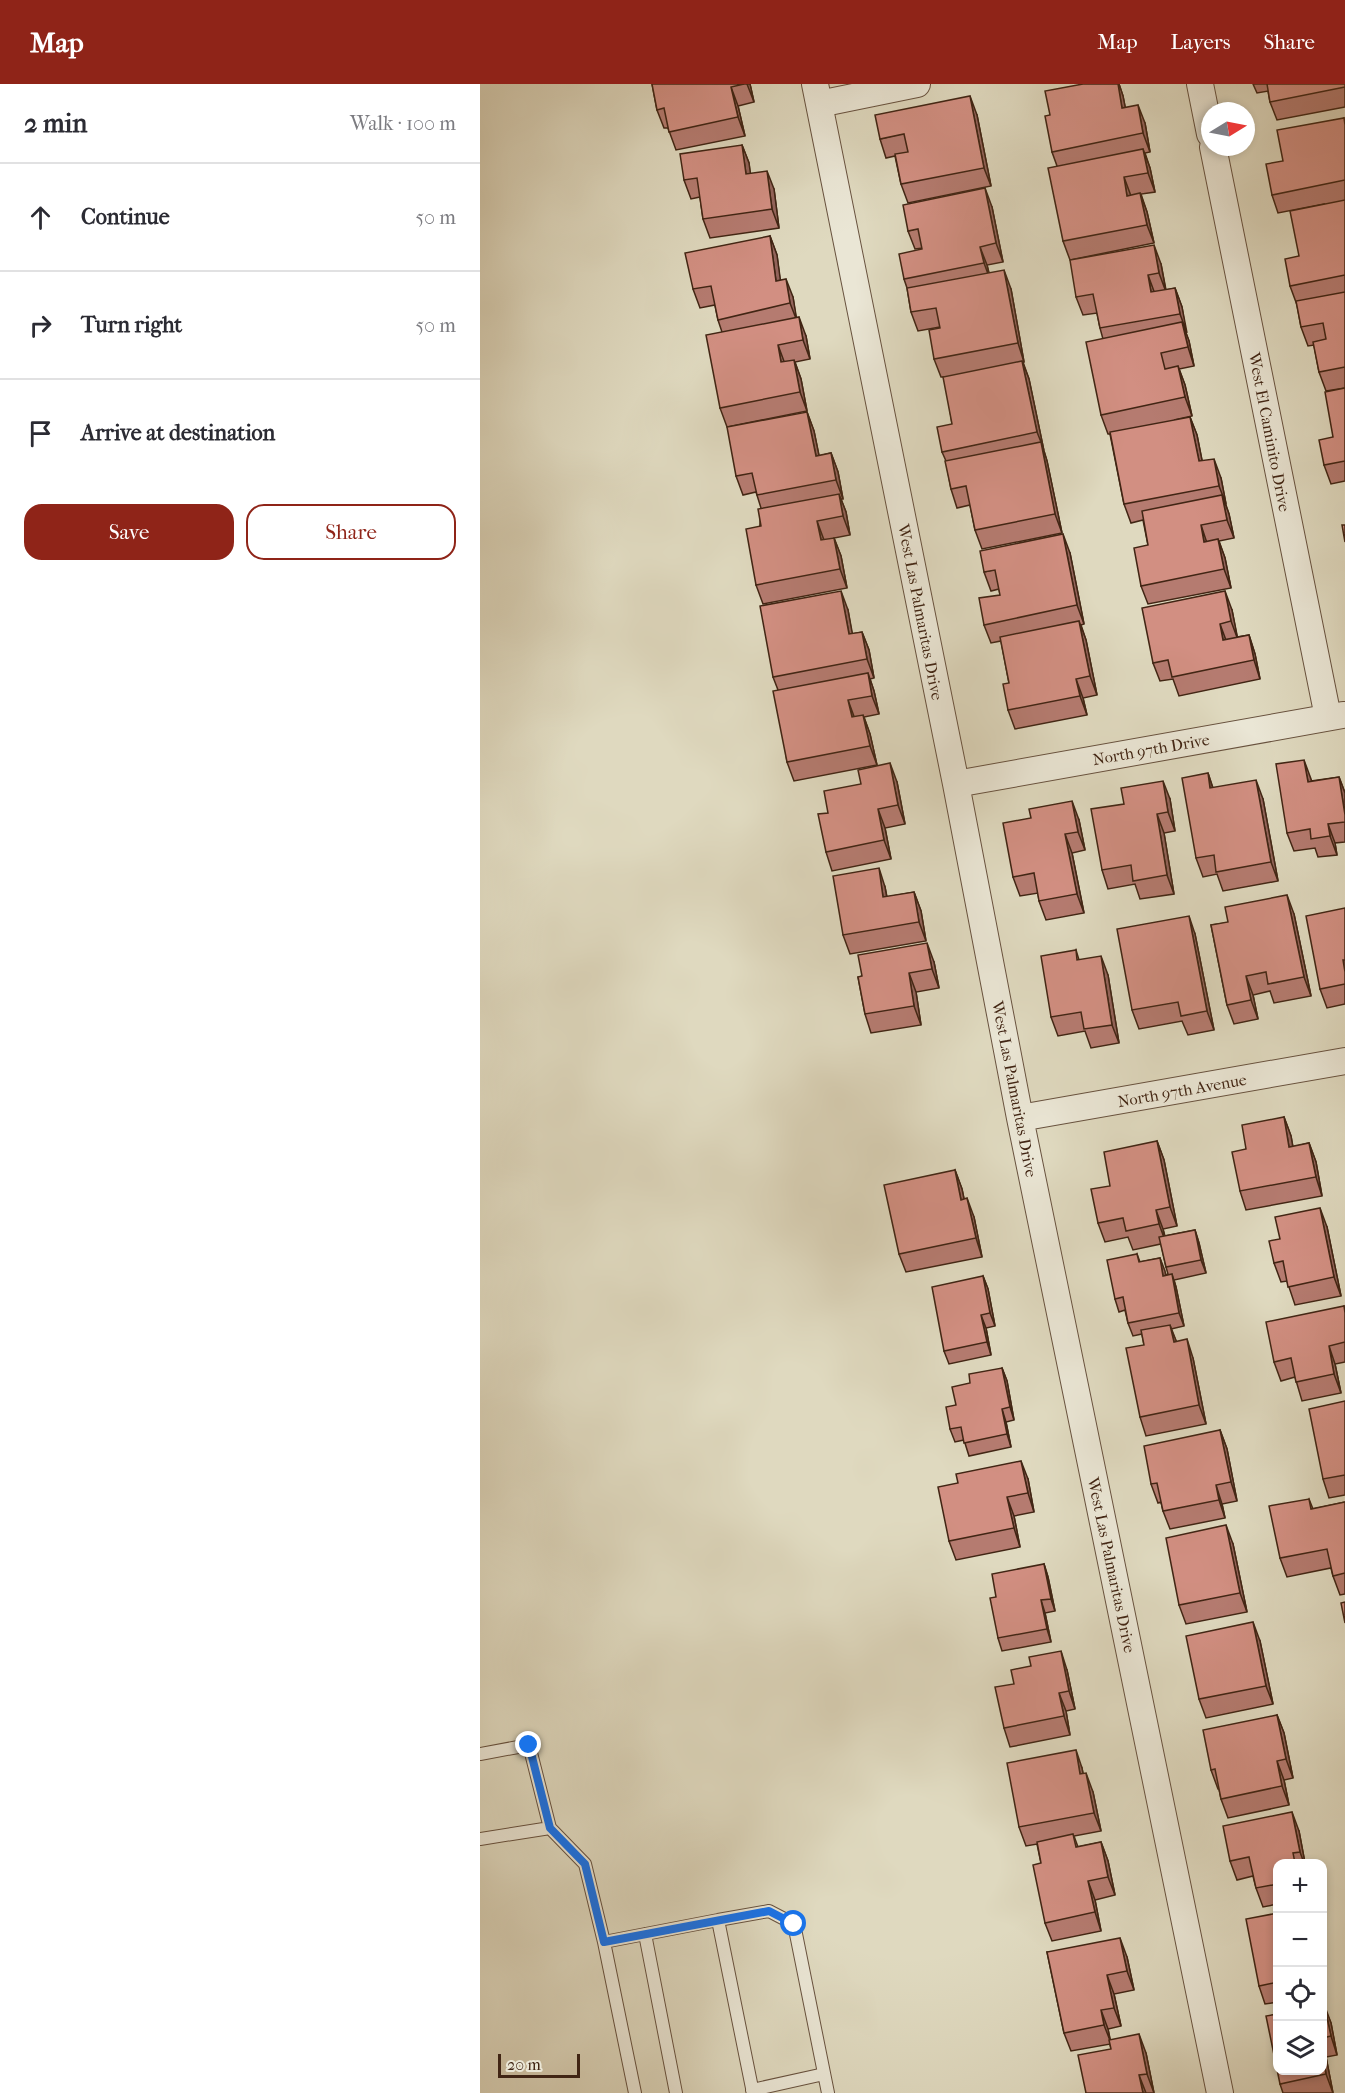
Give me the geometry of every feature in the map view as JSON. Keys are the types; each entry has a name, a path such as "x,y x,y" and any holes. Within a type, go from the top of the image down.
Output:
{"street":[{"path":"817,94 917,84"},
{"path":"1200,84 1204,102"},
{"name":"West Las Palmaritas Drive","path":"817,94 956,784 1020,1118 1220,2093"},
{"name":"West El Caminito Drive","path":"1215,156 1336,716"},
{"name":"North 97th Drive","path":"956,784 1336,716"},
{"name":"North 97th Avenue","path":"1020,1118 1345,1061"}],"lane":[{"path":"480,1754 529,1745 550,1828 585,1864 604,1942 635,2093"},
{"path":"480,1839 550,1828"},
{"path":"604,1942 769,1911 794,1924 828,2093"},
{"path":"718,1920 753,2092 824,2074"},
{"path":"645,1934 676,2093"}],"building":[{"path":"652,84 744,84 731,87 738,117 669,132 664,108 657,110"},
{"path":"1083,84 1118,84 1122,108 1138,105 1143,133 1052,152 1045,116 1050,115 1045,91"},
{"path":"1267,84 1345,84 1345,87 1270,102"},
{"path":"970,96 984,168 901,184 895,154 908,152 904,134 880,139 875,115"},
{"path":"1344,118 1345,180 1272,195 1266,164 1283,161 1277,130"},
{"path":"742,145 746,174 767,171 772,209 703,219 697,178 684,180 680,154"},
{"path":"1143,149 1148,173 1124,177 1127,196 1140,193 1147,225 1063,241 1048,168"},
{"path":"985,188 996,243 980,247 984,263 904,279 899,254 922,249 918,229 908,231 903,205"},
{"path":"1345,200 1345,275 1290,286 1285,259 1299,256 1290,211"},
{"path":"770,236 776,281 786,279 790,303 718,320 711,286 693,289 685,253"},
{"path":"1154,245 1159,273 1148,275 1151,292 1175,288 1180,314 1100,328 1093,294 1076,297 1070,260"},
{"path":"1004,270 1018,343 934,359 929,330 940,328 936,308 911,312 907,288"},
{"path":"1345,292 1345,367 1319,372 1313,342 1326,339 1323,323 1301,327 1296,301"},
{"path":"799,317 803,340 778,345 781,362 794,360 800,392 720,408 706,335"},
{"path":"1182,322 1188,347 1161,353 1165,369 1178,366 1185,397 1101,415 1086,342"},
{"path":"1022,361 1037,432 942,452 937,427 952,424 943,377"},
{"path":"1345,388 1345,461 1324,465 1319,440 1333,437 1325,392"},
{"path":"807,412 816,456 831,453 836,480 757,495 752,473 736,476 727,427"},
{"path":"1190,417 1199,461 1214,459 1219,486 1124,504 1110,432"},
{"path":"1041,442 1055,514 975,530 966,486 951,489 945,461"},
{"path":"839,494 843,516 817,521 821,540 834,538 840,569 756,585 746,529 761,526 758,509"},
{"path":"1222,495 1227,520 1201,525 1204,542 1218,539 1224,569 1141,586 1134,548 1148,545 1142,511"},
{"path":"1342,525 1345,525 1345,542"},
{"path":"1063,534 1077,605 984,625 979,598 1000,595 995,570 984,572 980,551"},
{"path":"841,591 849,634 862,632 867,659 773,677 760,606"},
{"path":"1225,591 1231,621 1220,624 1223,640 1249,635 1254,660 1172,677 1168,660 1153,663 1142,608"},
{"path":"1079,621 1090,676 1076,679 1080,696 1008,710 1003,684 1009,683 1000,637"},
{"path":"868,673 872,696 848,700 852,717 863,715 870,746 787,762 773,691"},
{"path":"1304,760 1308,782 1339,777 1345,822 1328,824 1330,836 1311,839 1310,829 1287,833 1276,764"},
{"path":"890,763 898,805 878,809 884,840 826,852 818,814 828,813 824,791 861,784 858,770"},
{"path":"1208,773 1210,788 1256,780 1271,862 1216,872 1214,855 1196,858 1182,778"},
{"path":"1163,781 1168,812 1157,814 1167,875 1133,881 1131,865 1102,870 1091,809 1124,804 1121,788"},
{"path":"1072,801 1078,832 1065,834 1077,894 1039,901 1034,873 1013,877 1003,823 1031,818 1029,809"},
{"path":"879,868 883,897 914,892 919,922 843,935 833,876"},
{"path":"1287,895 1304,977 1268,984 1266,972 1246,976 1251,1000 1227,1005 1211,925 1228,922 1225,907"},
{"path":"1345,908 1345,960 1343,960 1345,984 1320,989 1306,916"},
{"path":"1189,916 1207,1011 1181,1016 1178,1002 1132,1010 1117,929"},
{"path":"927,943 932,969 909,973 914,1006 865,1014 858,977 862,976 858,955"},
{"path":"1076,950 1077,960 1101,956 1112,1025 1084,1029 1081,1012 1051,1017 1041,956"},
{"path":"1284,1117 1289,1147 1309,1143 1316,1177 1240,1191 1232,1152 1246,1149 1242,1125"},
{"path":"1157,1141 1170,1207 1156,1210 1159,1224 1126,1231 1123,1218 1098,1223 1091,1189 1110,1186 1104,1152"},
{"path":"955,1170 961,1200 967,1198 976,1238 899,1254 884,1185"},
{"path":"1320,1208 1334,1277 1288,1287 1283,1261 1274,1263 1269,1241 1280,1239 1275,1217"},
{"path":"1195,1230 1201,1260 1166,1267 1159,1237"},
{"path":"1137,1254 1139,1262 1160,1258 1163,1276 1172,1274 1179,1313 1128,1323 1123,1297 1115,1299 1107,1260"},
{"path":"983,1276 990,1313 981,1315 987,1342 944,1351 932,1287"},
{"path":"1344,1306 1345,1342 1329,1346 1334,1374 1296,1382 1291,1358 1274,1362 1266,1322"},
{"path":"1170,1325 1174,1342 1187,1339 1199,1405 1140,1417 1126,1348 1144,1345 1141,1330"},
{"path":"1002,1368 1010,1407 1002,1409 1007,1434 964,1443 961,1427 950,1429 946,1407 956,1405 952,1387 970,1383 969,1374"},
{"path":"1345,1401 1345,1475 1323,1479 1309,1409"},
{"path":"1220,1430 1231,1482 1216,1485 1219,1500 1163,1511 1157,1483 1151,1484 1144,1446"},
{"path":"1021,1461 1028,1493 1007,1497 1014,1528 949,1541 938,1487 958,1483 956,1474"},
{"path":"1309,1499 1311,1509 1345,1502 1345,1573 1333,1576 1327,1549 1280,1558 1269,1506"},
{"path":"1226,1525 1240,1593 1179,1605 1166,1538"},
{"path":"1044,1564 1051,1599 1041,1600 1047,1629 998,1638 990,1598 996,1597 992,1574"},
{"path":"1345,1602 1345,1623 1341,1603"},
{"path":"1253,1622 1266,1686 1199,1699 1186,1636"},
{"path":"1061,1651 1069,1691 1059,1693 1064,1716 1004,1728 995,1687 1014,1684 1011,1670 1031,1666 1029,1657"},
{"path":"1277,1715 1286,1759 1277,1761 1282,1786 1221,1799 1215,1769 1211,1770 1203,1730"},
{"path":"1076,1750 1080,1774 1086,1773 1094,1813 1019,1827 1007,1763"},
{"path":"1292,1812 1300,1852 1293,1853 1294,1859 1273,1859 1273,1885 1256,1888 1249,1857 1230,1861 1223,1826"},
{"path":"1073,1834 1076,1847 1101,1842 1108,1877 1088,1881 1095,1912 1045,1923 1033,1865 1041,1863 1037,1842"},
{"path":"1273,1914 1273,1983 1259,1986 1246,1919"},
{"path":"1120,1938 1127,1971 1107,1975 1114,2008 1101,2010 1104,2025 1064,2033 1047,1952"},
{"path":"1273,2015 1273,2050 1266,2016"},
{"path":"1327,2018 1331,2036 1327,2037"},
{"path":"1139,2034 1147,2074 1139,2075 1143,2093 1086,2093 1078,2055 1111,2049 1109,2040"},
{"path":"1278,2075 1321,2075 1280,2084"}],"route":[{"path":"529,1745 550,1828 585,1864 604,1942 769,1911 794,1924"}]}
